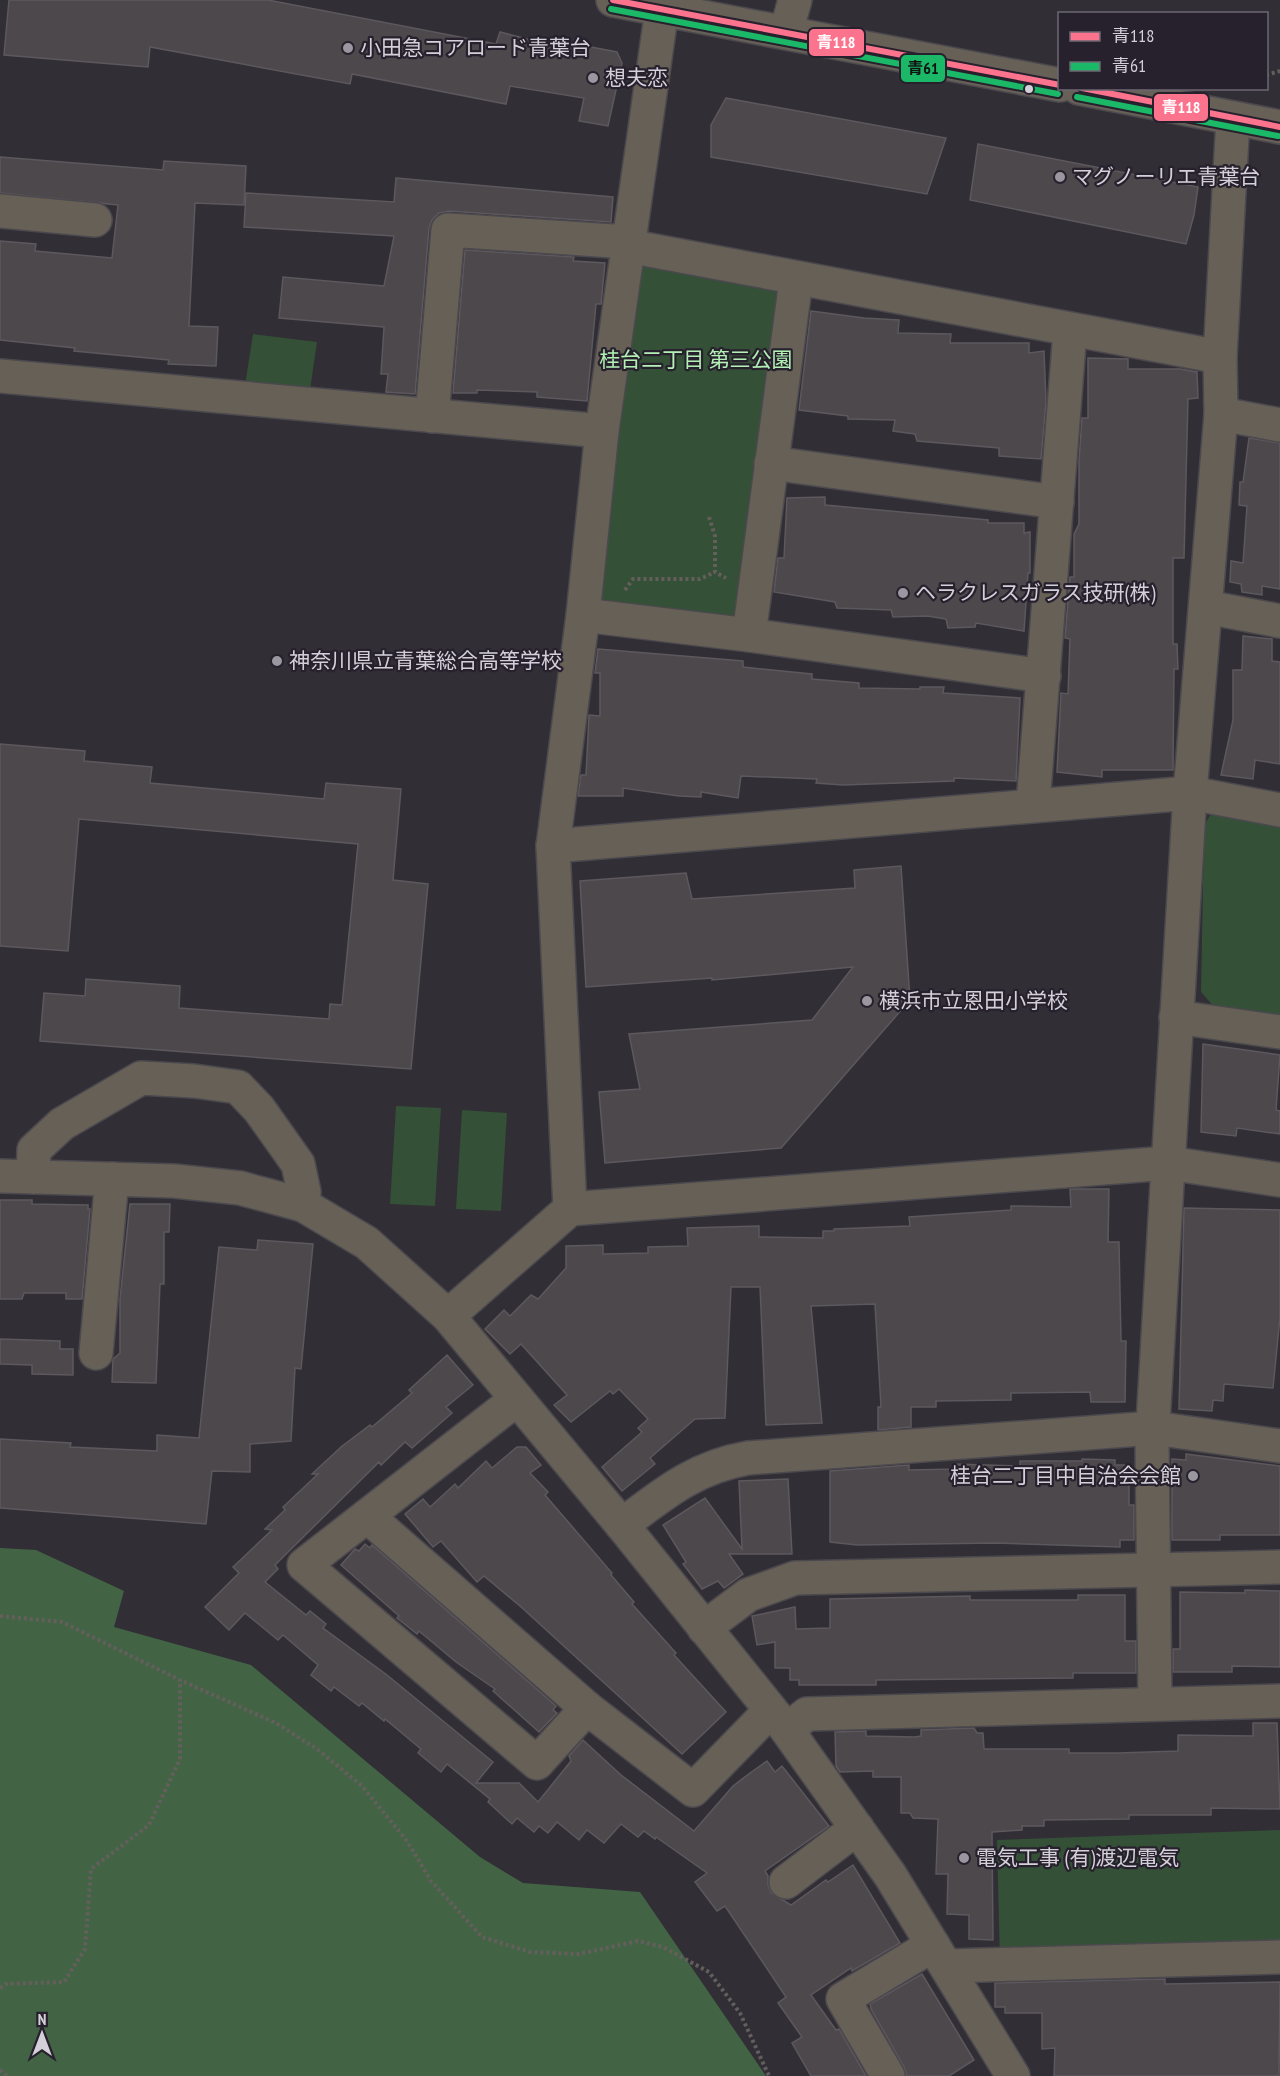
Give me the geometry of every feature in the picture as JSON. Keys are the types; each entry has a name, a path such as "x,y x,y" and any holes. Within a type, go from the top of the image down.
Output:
{"street":[{"path":"614,0 1058,85"},
{"path":"786,32 795,0"},
{"path":"570,1209 553,846 598,616 602,431 662,9"},
{"path":"1089,90 1280,127"},
{"path":"1155,1702 1152,1440 1155,1428 1190,793 1221,414 1220,357 1233,118"},
{"path":"0,211 79,224"},
{"path":"432,416 448,230 628,244 796,280 1220,357"},
{"path":"749,635 796,280"},
{"path":"1033,804 1070,331"},
{"path":"0,376 602,431"},
{"path":"1221,414 1280,425"},
{"path":"771,463 1057,502"},
{"path":"1206,607 1280,621"},
{"path":"598,616 1044,676"},
{"path":"553,846 1033,804 1190,793 1280,810"},
{"path":"1176,1017 1280,1032"},
{"path":"33,1177 34,1150 62,1124 114,1092 141,1078 194,1081 238,1087 259,1109 298,1164 303,1206"},
{"path":"448,1316 570,1209 1168,1163 1280,1180"},
{"path":"0,1176 204,1182 240,1188 303,1206 367,1243 448,1316 622,1525 778,1720 857,1828 940,1955 1013,2076"},
{"path":"89,1336 112,1179"},
{"path":"517,1399 304,1565 537,1763 587,1708"},
{"path":"622,1525 690,1477 728,1461 1155,1428 1280,1446"},
{"path":"367,1516 587,1708 693,1790 778,1720 807,1714 1155,1702 1280,1701"},
{"path":"704,1628 748,1595 795,1578 1280,1567"},
{"path":"794,1866 857,1828"},
{"path":"888,2076 843,1999 940,1955 1280,1957"}],"path":[{"path":"709,518 715,536 715,572"},
{"path":"598,616 621,595 633,579 700,579 715,572"},
{"path":"715,572 732,581 756,586"},
{"path":"0,1616 62,1622 180,1680 276,1723 317,1749 362,1786 407,1842 431,1881 482,1937 530,1952 579,1954 638,1941 663,1947 709,1972 740,2013 769,2076"},
{"path":"0,1988 6,1984 64,1982 85,1949 91,1869 149,1825 180,1759 180,1680"},
{"path":"0,2070 7,2076"}],"green space":[{"name":"桂台二丁目 第三公園","path":"632,260 779,288 739,626 596,608"},
{"path":"253,334 317,342 308,404 243,398"},
{"path":"1214,808 1280,821 1280,1018 1215,1008 1201,992 1204,826"},
{"path":"396,1106 441,1108 435,1206 390,1204"},
{"path":"462,1110 507,1113 501,1211 456,1209"},
{"path":"0,1548 36,1550 124,1591 114,1627 251,1665 480,1857 523,1883 640,1892 766,2076 0,2076"},
{"path":"1280,1830 1280,1957 1000,1965 997,1840"}],"building":[{"path":"9,0 268,0 496,44 500,32 558,47 559,41 617,52 622,63 608,126 579,121 584,98 510,86 506,104 352,74 350,84 150,47 148,67 4,55"},
{"path":"726,98 946,138 927,194 711,157 711,125"},
{"path":"978,144 1198,187 1194,215 1186,244 970,200"},
{"path":"0,157 163,170 164,161 246,166 244,205 195,203 189,326 218,327 216,366 168,364 169,360 74,351 75,348 0,340 0,241 36,244 35,251 112,258 118,205 0,193"},
{"path":"396,178 613,197 611,222 449,211 439,213 432,220 429,228 415,394 386,392 388,374 381,374 384,327 279,318 283,277 384,286 394,236 244,227 246,193 394,202"},
{"path":"465,250 574,257 573,261 605,263 601,304 596,304 587,401 537,397 537,392 477,390 477,393 453,393"},
{"path":"811,311 899,320 898,333 951,334 950,343 1029,343 1029,353 1044,351 1046,402 1041,459 999,456 999,448 917,441 915,434 893,431 895,420 848,419 848,416 799,410"},
{"path":"1088,358 1128,359 1128,369 1180,369 1197,372 1198,398 1188,399 1184,558 1173,558 1173,644 1177,644 1178,669 1174,669 1173,770 1102,770 1102,777 1057,772 1061,693 1068,694 1070,639 1065,638 1070,577 1074,577 1074,534 1079,524 1082,418 1088,418"},
{"path":"1249,438 1280,443 1280,589 1262,586 1262,595 1242,592 1241,584 1230,582 1231,561 1243,563 1247,506 1239,505 1240,482 1243,482"},
{"path":"825,497 825,505 988,520 988,523 1024,523 1024,533 1030,532 1030,573 1028,573 1024,631 976,623 975,627 948,628 946,619 927,616 893,617 891,610 837,608 835,602 774,592 778,558 784,558 787,498"},
{"path":"1243,636 1272,639 1272,661 1280,662 1280,764 1255,760 1253,779 1221,775 1233,720 1233,670 1242,670"},
{"path":"598,649 743,661 743,667 812,674 812,679 859,683 859,688 944,687 943,693 1020,698 1016,781 954,778 954,781 843,785 816,783 817,779 741,776 738,798 701,792 701,797 679,796 623,788 623,796 578,796 581,775 586,775 589,715 600,716 600,673 595,673"},
{"path":"0,744 85,751 84,761 152,767 150,783 324,799 326,783 401,789 393,880 428,884 411,1069 40,1041 44,993 85,996 86,979 180,986 179,1008 329,1019 330,1004 342,1005 358,844 79,819 68,951 0,946"},
{"path":"901,866 910,1000 781,1148 605,1163 599,1092 640,1089 629,1034 812,1020 853,967 712,980 712,978 586,987 580,881 686,873 692,899 855,888 854,870"},
{"path":"1203,1044 1280,1055 1276,1110 1280,1111 1280,1134 1237,1128 1236,1136 1201,1132"},
{"path":"1070,1189 1109,1189 1108,1242 1119,1242 1121,1341 1126,1341 1125,1402 1091,1402 1090,1392 1011,1393 1011,1400 936,1401 936,1407 911,1407 911,1427 878,1430 878,1407 881,1407 875,1304 811,1306 822,1423 766,1425 760,1287 731,1287 725,1418 695,1419 650,1458 655,1464 622,1491 602,1467 642,1432 638,1428 648,1419 619,1389 613,1394 610,1391 571,1422 554,1405 567,1395 521,1344 510,1354 485,1329 504,1310 510,1316 531,1295 538,1299 566,1268 566,1246 603,1245 603,1254 648,1253 648,1247 688,1246 687,1228 759,1226 759,1237 823,1238 823,1231 834,1231 834,1229 910,1226 909,1217 1011,1210 1011,1206 1071,1207"},
{"path":"0,1200 32,1200 32,1204 88,1205 90,1209 82,1299 66,1299 66,1293 24,1293 22,1299 0,1299"},
{"path":"130,1204 170,1204 169,1232 164,1232 164,1284 160,1284 156,1383 112,1382 113,1359 120,1353 120,1299"},
{"path":"1184,1208 1280,1210 1280,1317 1273,1388 1224,1384 1223,1401 1213,1400 1212,1411 1179,1409"},
{"path":"258,1240 313,1244 301,1369 295,1368 291,1441 250,1444 250,1472 212,1471 206,1524 0,1508 0,1439 71,1443 70,1447 157,1451 157,1435 199,1438 219,1247 257,1250"},
{"path":"0,1339 60,1341 60,1349 73,1349 73,1375 32,1374 32,1365 0,1364"},
{"path":"447,1355 473,1385 446,1407 452,1413 412,1448 405,1442 381,1465 379,1462 275,1565 278,1569 265,1582 306,1615 310,1611 326,1624 323,1628 387,1675 493,1762 476,1783 519,1783 538,1802 571,1761 569,1756 583,1740 621,1775 694,1831 733,1786 750,1773 767,1761 775,1772 782,1766 829,1826 765,1871 771,1893 791,1905 826,1880 828,1882 853,1865 900,1943 852,1971 851,1968 811,1995 836,2030 839,2029 866,2076 811,2076 792,2043 802,2037 778,2003 786,1997 725,1906 717,1911 695,1882 707,1873 656,1837 655,1839 644,1831 638,1837 621,1824 604,1843 587,1830 579,1840 557,1822 548,1833 539,1826 534,1832 517,1818 512,1824 488,1802 490,1799 447,1764 441,1772 418,1753 421,1749 385,1719 384,1721 362,1703 359,1706 334,1687 331,1691 311,1675 318,1665 283,1635 278,1640 245,1613 229,1630 205,1607 239,1573 233,1567 272,1530 265,1529 285,1510 283,1507 318,1474 312,1474 341,1447 370,1425 372,1427 412,1393 409,1390"},
{"path":"517,1447 526,1447 541,1465 530,1473 548,1492 545,1495 612,1573 611,1575 634,1602 632,1604 676,1653 674,1655 726,1712 682,1754 484,1576 477,1582 441,1541 433,1547 405,1514 423,1499 430,1507 455,1484 458,1488 486,1461 492,1468"},
{"path":"1186,1454 1280,1466 1280,1535 1220,1535 1220,1540 1172,1540 1172,1459 1186,1460"},
{"path":"1082,1459 1115,1460 1115,1465 1129,1465 1129,1505 1134,1505 1134,1540 1120,1540 1120,1547 996,1543 857,1545 830,1542 830,1471 909,1465 909,1470 955,1469 955,1464 1020,1466 1020,1461 1082,1461"},
{"path":"788,1479 792,1554 729,1554 743,1574 724,1588 718,1581 702,1589 683,1564 686,1562 663,1525 705,1498 742,1549 739,1481"},
{"path":"365,1544 370,1548 372,1545 556,1706 553,1710 557,1713 539,1732 493,1691 495,1689 456,1662 419,1631 417,1634 397,1618 399,1616 341,1565 355,1549 359,1551"},
{"path":"1245,1590 1280,1591 1280,1667 1232,1666 1232,1672 1173,1672 1173,1649 1180,1649 1180,1592 1245,1593"},
{"path":"1078,1595 1125,1595 1125,1641 1136,1641 1136,1673 1073,1673 1073,1678 876,1680 876,1685 799,1685 799,1680 790,1680 790,1668 775,1668 775,1642 757,1645 752,1616 795,1607 796,1629 830,1628 830,1599 970,1596 970,1600 1078,1600"},
{"path":"1253,1723 1277,1723 1280,1809 1211,1808 1211,1815 1129,1815 1129,1819 1044,1820 1044,1826 1022,1826 1022,1830 992,1832 993,1940 969,1939 969,1915 947,1914 948,1874 936,1874 938,1819 913,1818 910,1813 901,1813 901,1777 873,1777 873,1771 840,1772 836,1766 835,1732 866,1731 866,1736 915,1737 921,1736 921,1730 974,1728 977,1733 983,1733 984,1749 1069,1749 1069,1753 1118,1753 1178,1751 1178,1735 1253,1736"},
{"path":"922,1974 974,2060 949,2076 907,2076 871,2009 870,2004"},
{"path":"1165,1979 1165,1984 1280,1982 1279,2076 1054,2076 1055,2048 1042,2049 1042,2013 1005,2013 1005,2007 995,2007 995,1983"}],"transit line":[{"name":"青118","path":"613,0 1058,85"},
{"name":"青61","path":"611,9 1058,94"},
{"name":"青118","path":"1092,90 1280,127"},
{"name":"青61","path":"1077,97 1278,136"}],"place":[{"name":"小田急コアロード青葉台","path":"348,48"},
{"name":"想夫恋","path":"593,78"},
{"name":"マグノーリエ青葉台","path":"1060,177"},
{"name":"ヘラクレスガラス技研(株)","path":"903,593"},
{"name":"神奈川県立青葉総合高等学校","path":"277,661"},
{"name":"横浜市立恩田小学校","path":"867,1001"},
{"name":"桂台二丁目中自治会会館","path":"1193,1476"},
{"name":"電気工事 (有)渡辺電気","path":"964,1858"}]}
